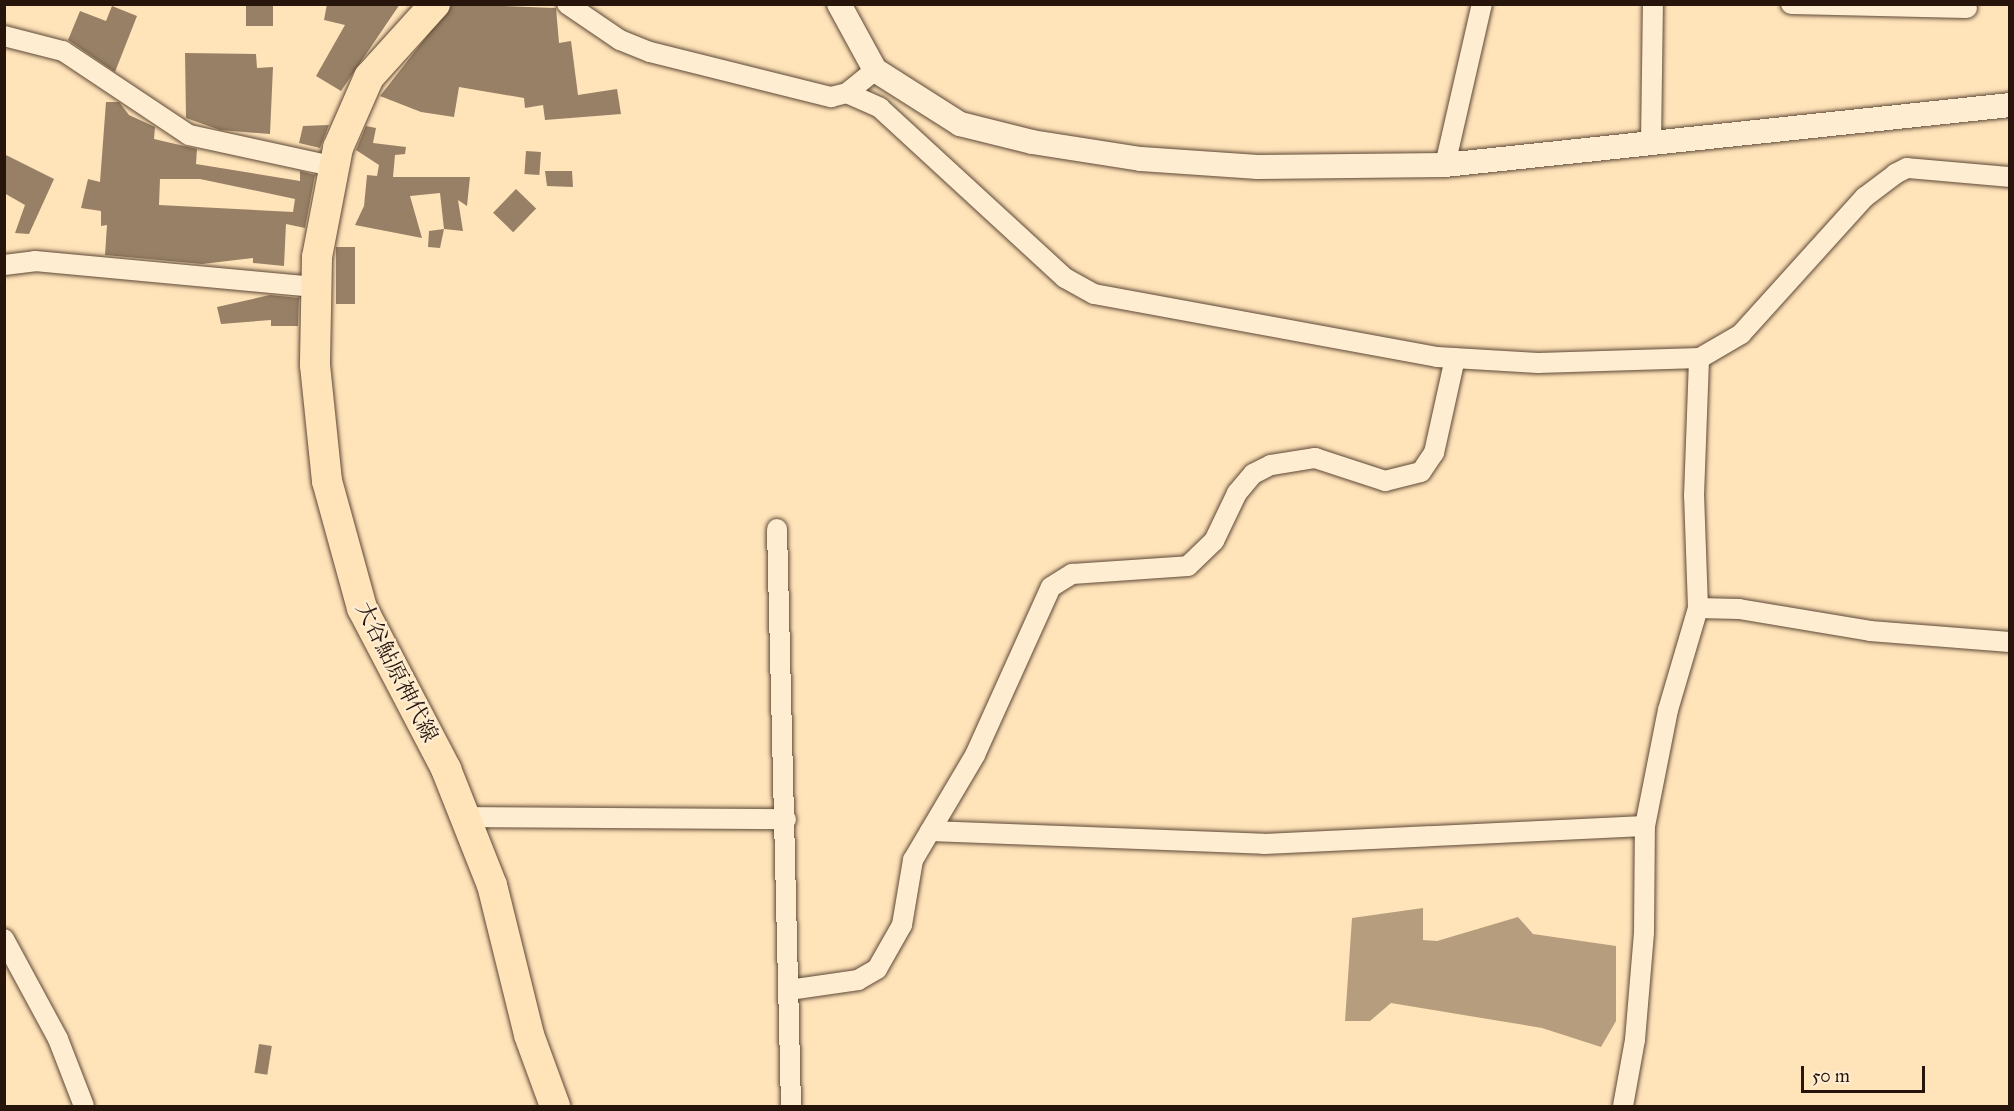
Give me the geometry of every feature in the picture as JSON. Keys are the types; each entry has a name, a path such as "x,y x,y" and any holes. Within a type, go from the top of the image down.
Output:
{"main road":[{"name":"大谷鮎原神代線","path":"435,4 369,77 338,148 315,287 315,365 327,481 362,608 466,817 492,885 529,1035 555,1107"}],"street":[{"path":"567,4 620,40 650,52 831,97 848,93 875,70"},
{"path":"839,4 875,70 960,124 1032,142 1141,159 1258,167 1445,165 2010,105"},
{"path":"1445,165 1482,4"},
{"path":"1651,142 1653,4"},
{"path":"1791,4 1967,9"},
{"path":"4,36 80,60 189,135 336,167"},
{"path":"848,93 880,108 1065,278 1094,294 1455,358 1538,363 1699,358 1741,334 1865,197 1895,174 1906,168 2010,177"},
{"path":"4,265 34,261 315,287"},
{"path":"789,990 858,980 877,969 902,925 913,860 975,755 1052,587 1072,574 1188,566 1215,541 1237,493 1253,474 1271,465 1315,458 1385,481 1421,472 1434,453 1455,358"},
{"path":"1623,1107 1635,1040 1644,932 1645,826 1668,710 1698,608 1694,496 1699,358"},
{"path":"777,529 786,819 791,1107"},
{"path":"1698,608 1739,609 1870,631 2010,642"},
{"path":"466,817 786,819"},
{"path":"930,831 1264,844 1645,826"},
{"path":"4,939 58,1040 84,1107"}],"shaded area":[{"path":"1423,908 1423,940 1437,941 1518,917 1533,934 1616,946 1616,1021 1601,1047 1542,1028 1391,1003 1370,1021 1345,1021 1352,918"}],"building":[{"path":"246,4 273,4 273,26 246,26"},
{"path":"327,4 400,4 341,91 316,76 345,25 324,20"},
{"path":"452,4 556,8 559,43 571,41 578,95 617,89 621,114 545,120 543,105 525,108 524,98 459,87 454,117 421,112 380,96"},
{"path":"112,6 137,16 115,72 68,40 80,11 106,21"},
{"path":"185,53 256,54 257,68 273,67 270,134 220,130 186,118"},
{"path":"106,102 119,102 129,115 155,127 154,139 197,149 196,164 300,181 300,171 315,175 305,228 286,224 284,266 253,263 253,258 202,264 105,255 107,225 101,226 101,211 81,208 88,179 100,182","holes":["160,179 200,179 295,199 293,212 159,205"]},
{"path":"329,125 320,148 299,143 303,126"},
{"path":"366,126 376,128 373,143 406,147 405,154 395,155 393,177 470,177 467,206 458,200 463,231 444,229 440,193 410,196 422,238 355,225 364,206 367,175 377,176 379,165 356,150"},
{"path":"526,151 541,152 539,175 524,174"},
{"path":"4,154 54,179 29,234 15,233 25,205 4,193"},
{"path":"545,171 572,171 573,187 547,186"},
{"path":"516,189 536,208 513,232 493,213"},
{"path":"444,229 440,248 428,247 429,231"},
{"path":"336,247 355,247 355,304 336,304"},
{"path":"270,295 299,298 298,326 271,326 271,320 221,324 217,307"},
{"path":"259,1044 272,1046 267,1075 254,1073"}]}
